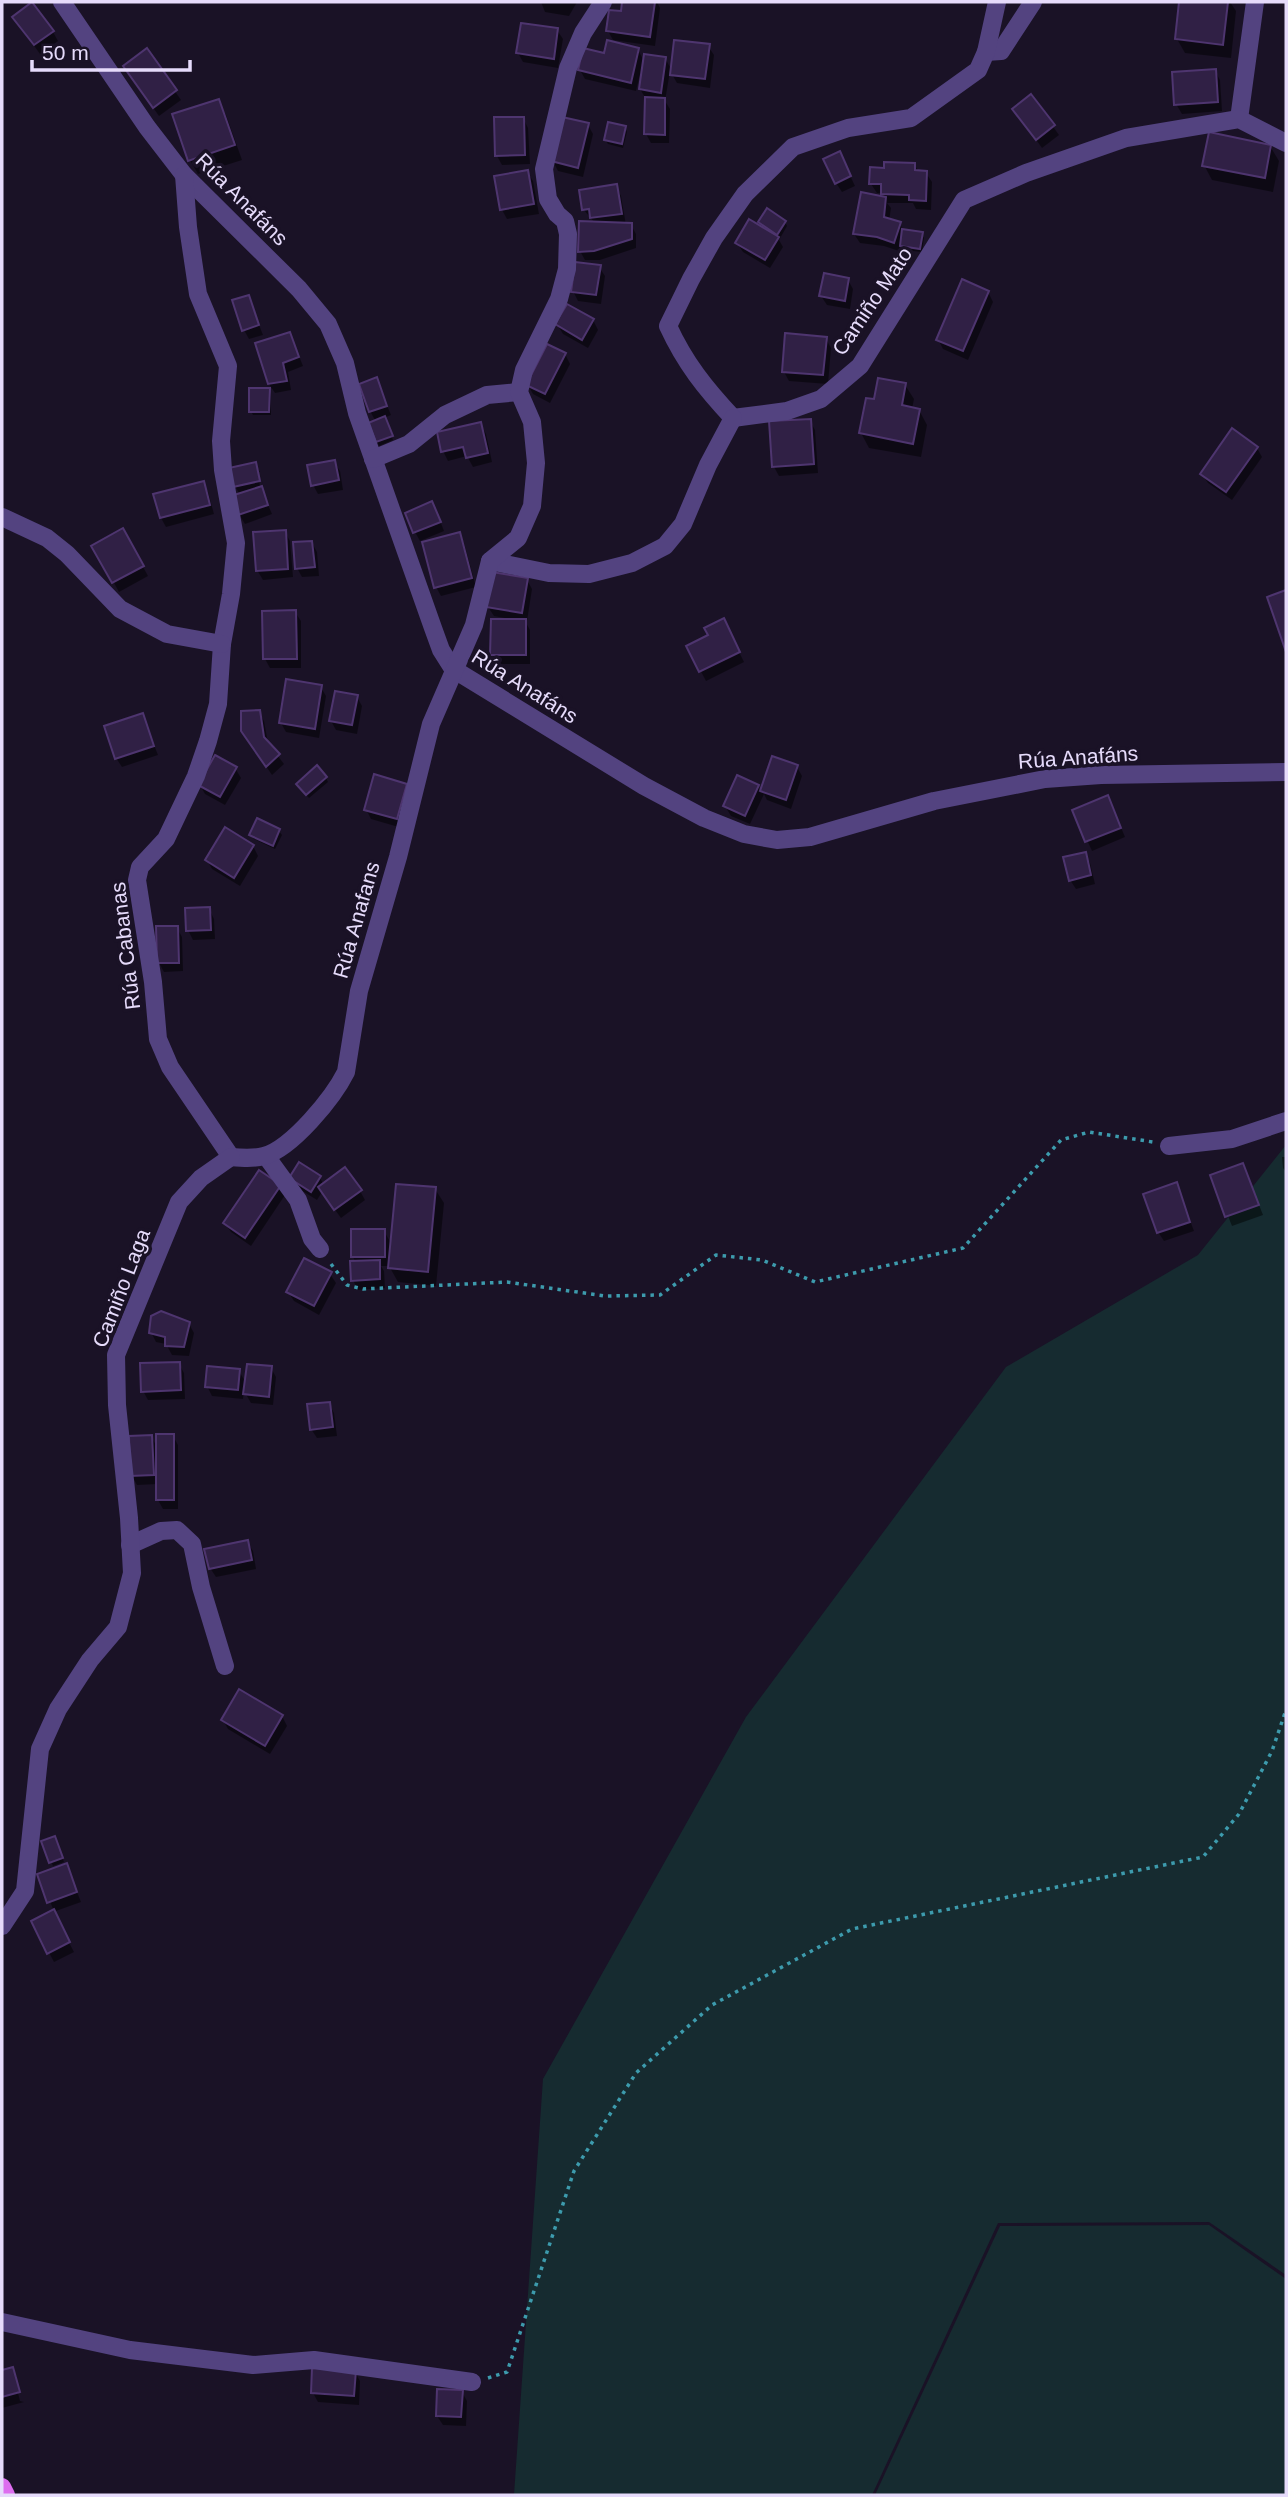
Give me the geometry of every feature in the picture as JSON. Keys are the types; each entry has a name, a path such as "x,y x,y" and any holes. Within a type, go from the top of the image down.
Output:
{"main road":[{"path":"2,2487 6,2495"}],"street":[{"name":"Rúa Anafáns","path":"61,2 147,127 184,174 299,289 328,324 345,363 356,414 441,650 453,669 645,786 704,818 744,834 777,840 810,837 934,801 1045,779 1101,775 1286,772"},
{"path":"490,561 518,538 532,506 536,463 532,422 519,392 524,370 559,299 567,269 569,234 565,221 548,199 544,169 568,68 583,33 603,2"},
{"path":"490,561 549,573 589,574 632,563 665,546 683,524 708,465 733,418 701,384 668,326 714,238 746,194 793,146 848,128 911,118 978,70 986,52 997,2"},
{"path":"986,52 1000,51 1033,2"},
{"path":"1255,2 1239,119 1286,143"},
{"name":"Camiño Mato","path":"733,418 787,411 821,399 860,366 964,200 1026,173 1126,138 1239,119"},
{"name":"Rúa Cabanas","path":"184,174 188,227 198,294 228,366 220,441 236,543 222,644 218,704 196,776 166,839 139,867 137,880 153,982 158,1039 170,1067 231,1157"},
{"path":"373,459 409,444 445,415 487,395 519,392"},
{"path":"2,517 47,538 68,554 120,609 167,634 222,644"},
{"name":"Rúa Anafans","path":"265,1156 314,1119 346,1072 359,991 398,857 431,724 474,625 490,561"},
{"path":"1169,1146 1232,1139 1286,1121"},
{"path":"231,1157 265,1156 298,1200 312,1239 320,1249"},
{"name":"Camiño Laga","path":"2,1926 25,1891 40,1749 58,1709 90,1660 118,1627 132,1573 117,1405 117,1355 179,1202 201,1178 231,1157"},
{"path":"130,1545 161,1531 177,1530 192,1545 201,1587 225,1666"},
{"path":"2,2322 130,2350 253,2365 314,2360 472,2382"}],"path":[{"path":"320,1249 347,1285 363,1289 507,1282 604,1296 660,1295 716,1255 762,1260 815,1282 963,1248 1061,1140 1089,1132 1126,1136 1169,1146"},
{"path":"472,2382 507,2372 574,2171 636,2073 712,2005 852,1930 959,1905 1203,1857 1240,1814 1272,1751 1286,1710"}],"green space":[{"path":"1286,1145 1286,2275 1209,2222 998,2223 872,2495 514,2495 543,2079 746,1717 1006,1367 1198,1255"},
{"path":"1209,2225 1286,2279 1286,2495 875,2495 1000,2226"}],"building":[{"path":"32,2 54,31 34,45 12,17"},
{"path":"622,2 655,2 650,37 606,31 609,10 621,11"},
{"path":"1179,2 1228,2 1223,45 1175,39"},
{"path":"521,23 558,28 554,59 516,53"},
{"path":"607,40 639,48 631,83 578,70 583,48 604,53"},
{"path":"674,40 710,44 705,79 670,75"},
{"path":"147,48 177,90 153,108 123,66"},
{"path":"644,54 666,57 661,93 639,89"},
{"path":"1216,69 1218,102 1174,105 1172,72"},
{"path":"1031,94 1055,125 1036,140 1012,109"},
{"path":"645,97 665,98 665,135 644,134"},
{"path":"219,99 235,145 188,161 172,114"},
{"path":"494,117 524,117 525,155 495,156"},
{"path":"562,117 589,123 578,168 551,161"},
{"path":"608,122 626,126 622,144 604,140"},
{"path":"1209,132 1271,145 1265,178 1202,166"},
{"path":"840,151 851,176 835,184 823,159"},
{"path":"884,162 915,163 915,170 927,171 926,201 909,200 909,195 881,194 881,184 869,184 870,167 884,168"},
{"path":"528,170 534,204 500,210 494,176"},
{"path":"617,184 622,214 590,218 589,209 582,210 579,190"},
{"path":"861,192 886,197 884,217 901,222 894,243 877,237 853,234"},
{"path":"767,208 786,221 777,235 758,222"},
{"path":"749,219 779,237 765,260 735,243"},
{"path":"579,221 632,223 632,239 594,251 578,252"},
{"path":"902,229 923,232 920,249 900,246"},
{"path":"575,262 601,265 596,295 571,292"},
{"path":"824,273 849,278 845,301 819,296"},
{"path":"962,279 989,291 963,351 936,340"},
{"path":"249,295 259,325 242,331 232,300"},
{"path":"567,304 594,319 582,340 555,324"},
{"path":"290,332 299,357 283,363 287,381 268,384 255,343"},
{"path":"785,333 827,337 823,375 782,372"},
{"path":"547,344 566,353 545,394 526,385"},
{"path":"377,377 387,406 369,412 359,384"},
{"path":"878,378 906,383 902,405 920,409 913,444 859,433 866,398 874,399"},
{"path":"249,388 270,388 269,412 249,412"},
{"path":"385,416 393,436 376,442 368,423"},
{"path":"811,419 814,464 772,467 769,421"},
{"path":"481,422 488,453 466,458 463,447 441,452 437,432"},
{"path":"1232,428 1258,447 1226,492 1200,474"},
{"path":"335,460 339,480 311,486 307,465"},
{"path":"256,462 260,481 233,487 229,468"},
{"path":"204,481 210,505 160,518 153,494"},
{"path":"262,486 268,505 238,515 231,496"},
{"path":"432,501 441,522 413,533 405,513"},
{"path":"123,528 144,566 112,583 91,546"},
{"path":"286,530 288,569 256,571 253,532"},
{"path":"460,532 472,578 434,588 422,542"},
{"path":"312,541 315,567 295,569 293,542"},
{"path":"492,572 528,578 522,613 486,607"},
{"path":"1286,590 1286,652 1267,597"},
{"path":"296,610 297,659 263,659 262,611"},
{"path":"724,618 740,652 699,672 686,646 708,635 704,628"},
{"path":"491,619 526,619 526,655 490,655"},
{"path":"286,679 322,685 315,729 279,723"},
{"path":"335,691 358,695 352,725 329,721"},
{"path":"260,710 264,737 280,754 266,767 241,731 241,711"},
{"path":"143,713 154,746 115,759 104,726"},
{"path":"215,755 237,767 220,797 198,785"},
{"path":"772,756 798,765 786,800 760,791"},
{"path":"317,765 327,777 306,795 296,784"},
{"path":"374,774 407,784 397,819 364,810"},
{"path":"737,775 759,785 745,816 723,806"},
{"path":"1108,795 1121,828 1085,842 1072,810"},
{"path":"257,818 280,829 273,846 249,835"},
{"path":"225,827 254,845 234,878 205,860"},
{"path":"1086,852 1091,875 1069,881 1063,857"},
{"path":"210,907 211,930 186,931 185,908"},
{"path":"156,926 178,926 179,963 157,963"},
{"path":"299,1162 321,1176 311,1192 289,1178"},
{"path":"1243,1163 1259,1205 1225,1217 1210,1175"},
{"path":"345,1167 362,1190 334,1210 318,1187"},
{"path":"259,1170 281,1185 245,1238 223,1223"},
{"path":"1177,1182 1190,1222 1157,1233 1143,1194"},
{"path":"396,1184 436,1187 428,1272 388,1268"},
{"path":"351,1229 385,1229 385,1257 351,1257"},
{"path":"304,1258 332,1272 314,1306 286,1292"},
{"path":"380,1260 380,1279 351,1281 350,1261"},
{"path":"161,1311 190,1322 184,1347 165,1346 165,1337 149,1333 151,1316"},
{"path":"180,1362 181,1390 141,1392 140,1363"},
{"path":"247,1364 272,1366 269,1397 243,1394"},
{"path":"207,1366 240,1369 238,1390 205,1387"},
{"path":"330,1402 333,1427 310,1430 307,1404"},
{"path":"156,1434 174,1434 174,1500 156,1500"},
{"path":"152,1435 154,1475 130,1476 129,1436"},
{"path":"248,1540 252,1560 209,1569 204,1549"},
{"path":"239,1689 283,1715 265,1746 221,1720"},
{"path":"55,1836 63,1858 49,1863 41,1841"},
{"path":"67,1863 77,1892 47,1903 37,1874"},
{"path":"54,1909 70,1942 47,1954 31,1921"},
{"path":"13,2367 20,2392 2,2397 2,2370"},
{"path":"312,2368 356,2370 354,2396 311,2393"},
{"path":"437,2389 463,2390 461,2417 436,2416"}]}
